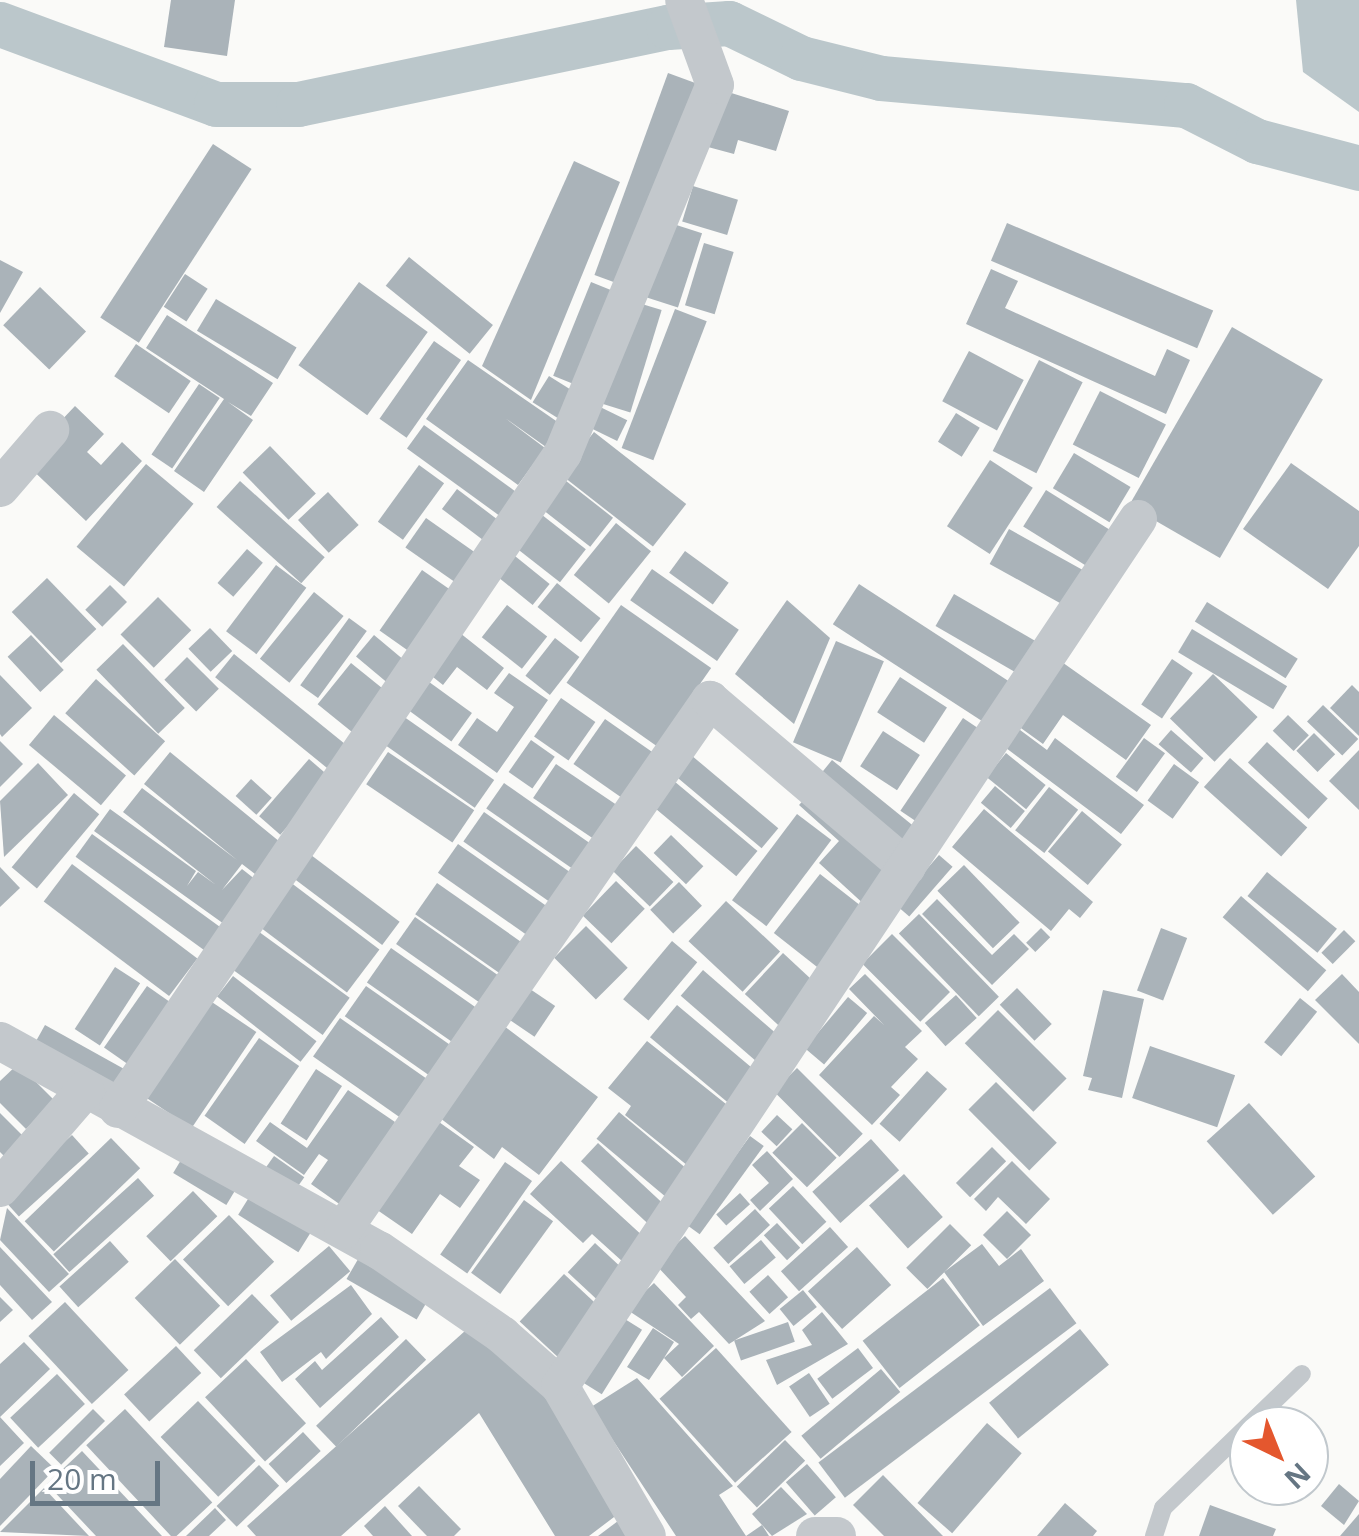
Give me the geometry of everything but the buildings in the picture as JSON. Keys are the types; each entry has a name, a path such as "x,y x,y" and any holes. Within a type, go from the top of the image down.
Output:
{"street":[{"path":"118,1109 563,453 714,85 684,0"},
{"path":"0,488 50,430"},
{"path":"560,1386 1138,520"},
{"path":"342,1230 710,700 907,867"},
{"path":"0,1040 118,1109 342,1230 502,1335 560,1386 648,1536"},
{"path":"0,1188 84,1090"},
{"path":"815,1536 837,1536"}],"lane":[{"path":"1154,1536 1163,1508 1302,1374"}],"shaded area":[{"path":"1296,0 1359,0 1359,112 1303,72"}],"waterway":[{"path":"0,24 216,104 298,104 668,27 729,23 801,58 881,78 1186,105 1257,141 1359,168"}]}
